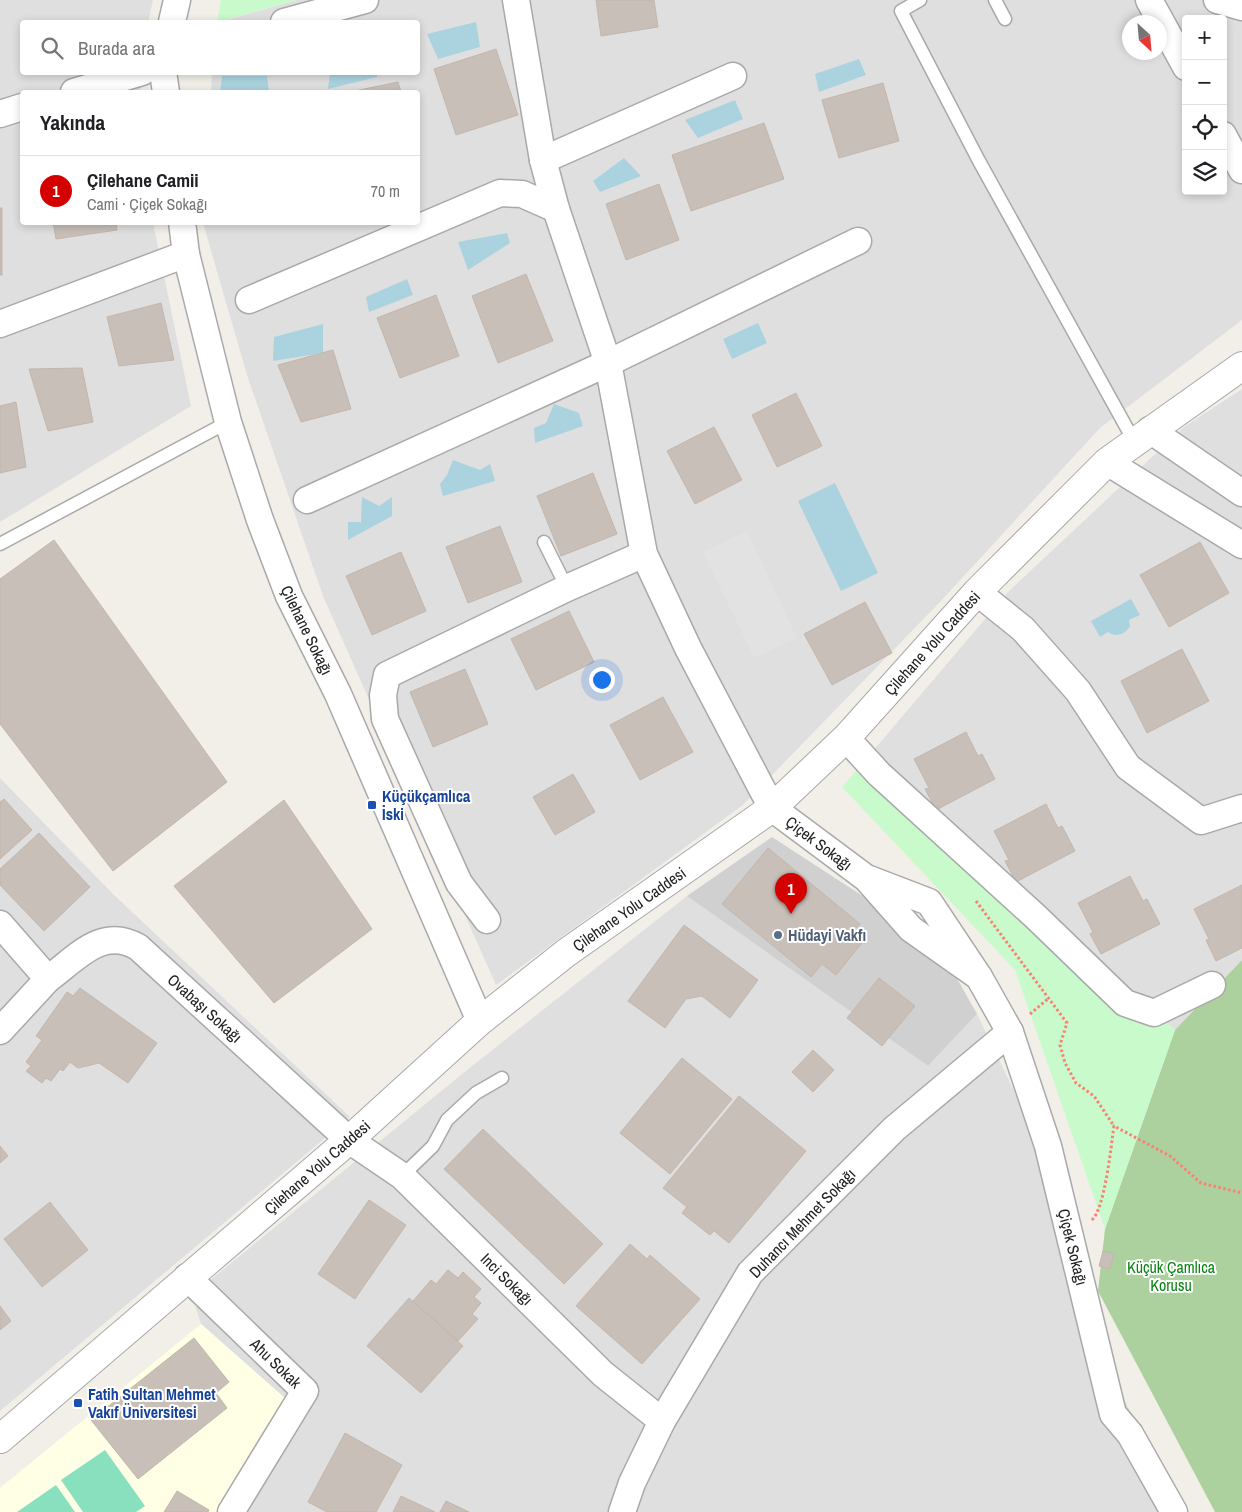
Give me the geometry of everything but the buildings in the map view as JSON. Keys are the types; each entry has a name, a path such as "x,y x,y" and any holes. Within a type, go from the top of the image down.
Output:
{"street":[{"path":"172,20 177,0"},
{"path":"291,20 365,0"},
{"path":"516,0 544,160 556,209 608,363 644,554 688,648 772,808"},
{"path":"1149,0 1182,60"},
{"path":"1217,0 1242,7"},
{"path":"81,90 132,75"},
{"path":"163,75 166,90"},
{"path":"544,160 733,76"},
{"path":"0,114 20,108"},
{"path":"1227,142 1242,170"},
{"path":"249,300 500,193 522,194 556,209"},
{"name":"Çilehane Sokağı","path":"182,225 186,254 228,422 289,596 338,694 480,1021"},
{"path":"307,500 608,363 858,241"},
{"path":"0,324 186,254"},
{"name":"Çilehane Yolu Caddesi","path":"0,1439 187,1277 350,1140 480,1021 566,953 772,808 846,738 977,592 1107,462 1142,435 1242,366"},
{"path":"1142,435 1242,492"},
{"path":"1107,462 1242,545"},
{"path":"487,920 459,883 385,719 383,695 387,675 567,588 644,554"},
{"path":"977,592 1023,629 1078,691 1128,767 1200,821 1242,808"},
{"path":"846,738 879,774 1036,917 1125,1003 1154,1013 1212,985"},
{"name":"Çiçek Sokağı","path":"772,808 866,878 929,902 979,977 1018,1024 1113,1414 1130,1434 1174,1512"},
{"path":"0,924 48,979"},
{"name":"Ovabaşı Sokağı","path":"0,1031 48,979 99,942 112,938 125,939 138,947 350,1140"},
{"name":"Duhancı Mehmet Sokağı","path":"622,1512 632,1483 662,1421 750,1273 894,1129 1018,1024"},
{"name":"Inci Sokağı","path":"350,1140 402,1176 603,1374 662,1421"},
{"name":"Ahu Sokak","path":"187,1277 305,1391 231,1512"}],"lane":[{"path":"920,0 900,11 979,161 1142,435"},
{"path":"995,0 1005,19"},
{"path":"0,544 228,422"},
{"path":"544,542 567,588"},
{"path":"402,1176 433,1146 447,1120 476,1093 502,1078"}],"path":[{"path":"1018,1024 1049,998"},
{"name":"Çiçek Sokağı","path":"1097,1215 1105,1184 1114,1126 1170,1156 1201,1183 1242,1193"}],"shaded area":[{"path":"0,0 153,0 148,20 20,20 20,75 140,75 141,90 20,90 20,225 153,225 191,406 0,522"},
{"path":"296,0 1242,0 1242,320 1100,428 939,603 743,805 496,985 323,596 247,375 204,225 420,225 420,90 211,90 212,75 420,75 420,20 227,20"},
{"path":"1242,389 1242,960 1175,1030 1106,969 872,752 1008,592 1184,427"},
{"path":"747,531 797,638 754,658 703,552"},
{"path":"0,778 113,894 350,1117 0,1411"},
{"path":"772,837 938,945 977,1014 928,1066 687,896"},
{"path":"687,896 928,1066 977,1014 1032,1128 1078,1313 1184,1512 219,1512 286,1399 201,1324 192,1295 467,1070"},
{"path":"201,1324 286,1399 219,1512 0,1512 0,1488"}],"green space":[{"path":"221,0 296,0 224,20 217,20"},
{"path":"872,752 1106,969 1175,1030 1105,1229 1015,970 842,787"},
{"name":"Küçük Çamlıca Korusu","path":"1242,960 1242,1512 1215,1512 1098,1291 1105,1229 1175,1030"},
{"path":"105,1450 145,1506 136,1512 83,1512 61,1480"},
{"path":"56,1485 75,1512 17,1512"}],"water":[{"path":"476,22 480,47 438,59 427,34"},
{"path":"859,59 866,75 819,92 815,74"},
{"path":"330,75 377,75 377,77 328,89"},
{"path":"222,76 267,76 269,90 220,90"},
{"path":"735,100 743,119 698,138 685,120"},
{"path":"624,158 641,176 600,192 593,181"},
{"path":"507,233 510,243 468,270 458,242"},
{"path":"407,279 413,295 369,312 366,297"},
{"path":"758,323 767,343 732,359 723,339"},
{"path":"323,324 323,353 273,361 274,337"},
{"path":"554,404 579,413 583,426 535,443 534,428 546,423"},
{"path":"453,460 480,470 490,464 495,481 443,496 440,484 447,475"},
{"path":"835,483 878,573 841,591 798,501"},
{"path":"362,497 379,506 392,497 392,516 348,540 348,522 361,522"},
{"path":"1131,599 1140,615 1129,620 1130,626 1123,633 1115,635 1108,632 1100,637 1091,621"}],"place":[{"name":"Küçükçamlıca İski","path":"372,805"},
{"name":"Çilehane Camii","path":"791,914"},
{"name":"Hüdayi Vakfı","path":"778,935"},
{"name":"Fatih Sultan Mehmet Vakıf Üniversitesi","path":"78,1403"}]}
